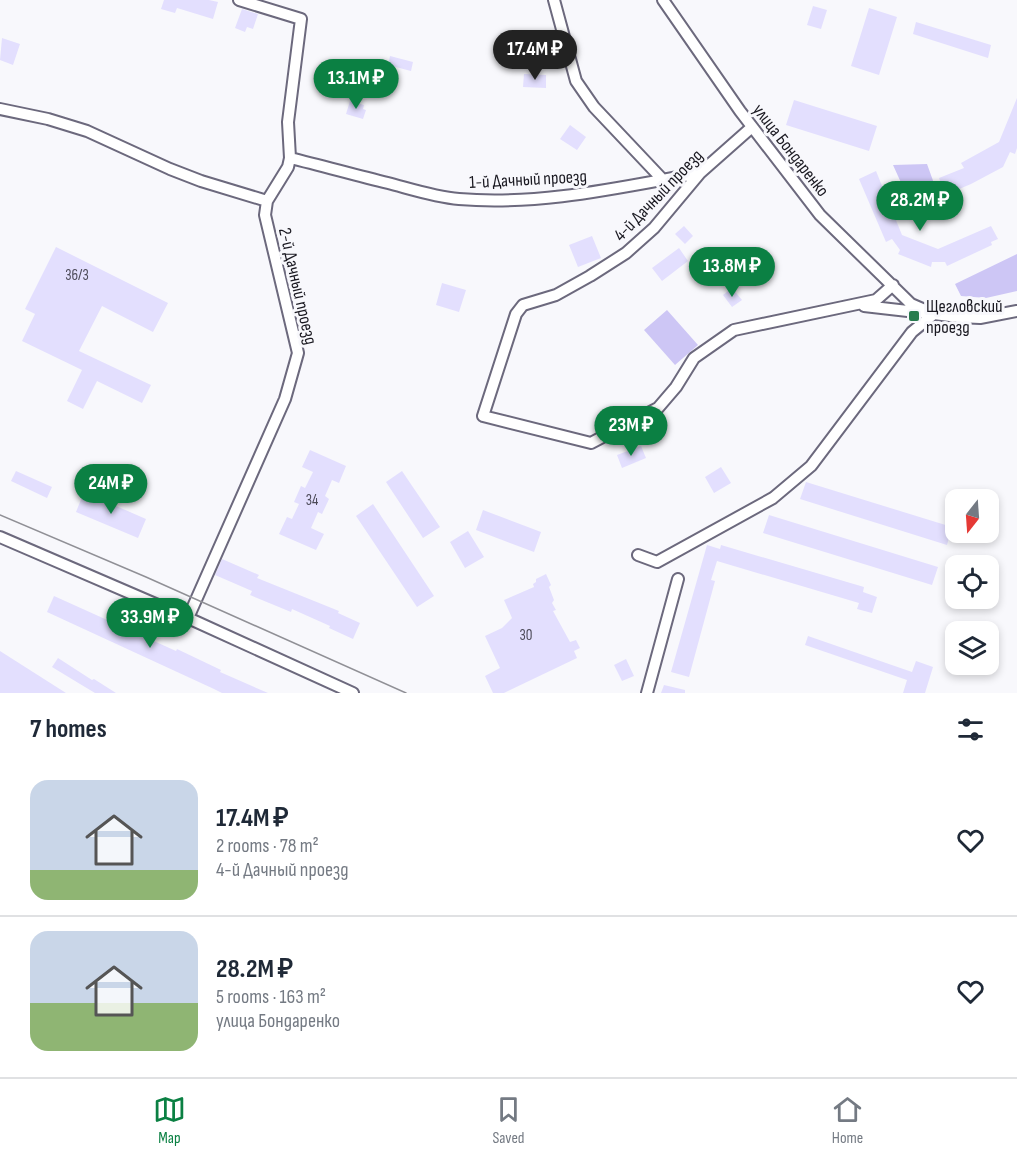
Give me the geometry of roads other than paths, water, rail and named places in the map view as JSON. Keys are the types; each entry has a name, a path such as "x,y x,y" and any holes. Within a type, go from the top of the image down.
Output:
{"street":[{"path":"0,108 87,131 170,169 267,201 288,167 290,158 288,122 301,19 239,0"},
{"name":"4-й Дачный проезд","path":"554,0 576,81 594,107 663,180"},
{"name":"улица Бондаренко","path":"663,0 752,127 820,214 911,304 934,314 980,318 1017,311"},
{"name":"4-й Дачный проезд","path":"752,127 700,173 654,228 626,253 556,295 523,305 516,314 483,416 591,443 657,408 676,387 694,358 734,330 876,300 893,285"},
{"name":"1-й Дачный проезд","path":"290,158 433,195 459,199 546,198 700,173"},
{"name":"2-й Дачный проезд","path":"188,618 285,399 298,353 266,215 267,201"},
{"path":"855,305 934,314"},
{"path":"638,555 657,562 773,498 811,466 912,332 934,314"},
{"path":"0,537 188,618 353,693"},
{"path":"647,693 678,579"}],"tram line":[{"path":"0,515 146,577 406,693"}],"place":[{"name":"Щегловский проезд","path":"914,316"}]}
